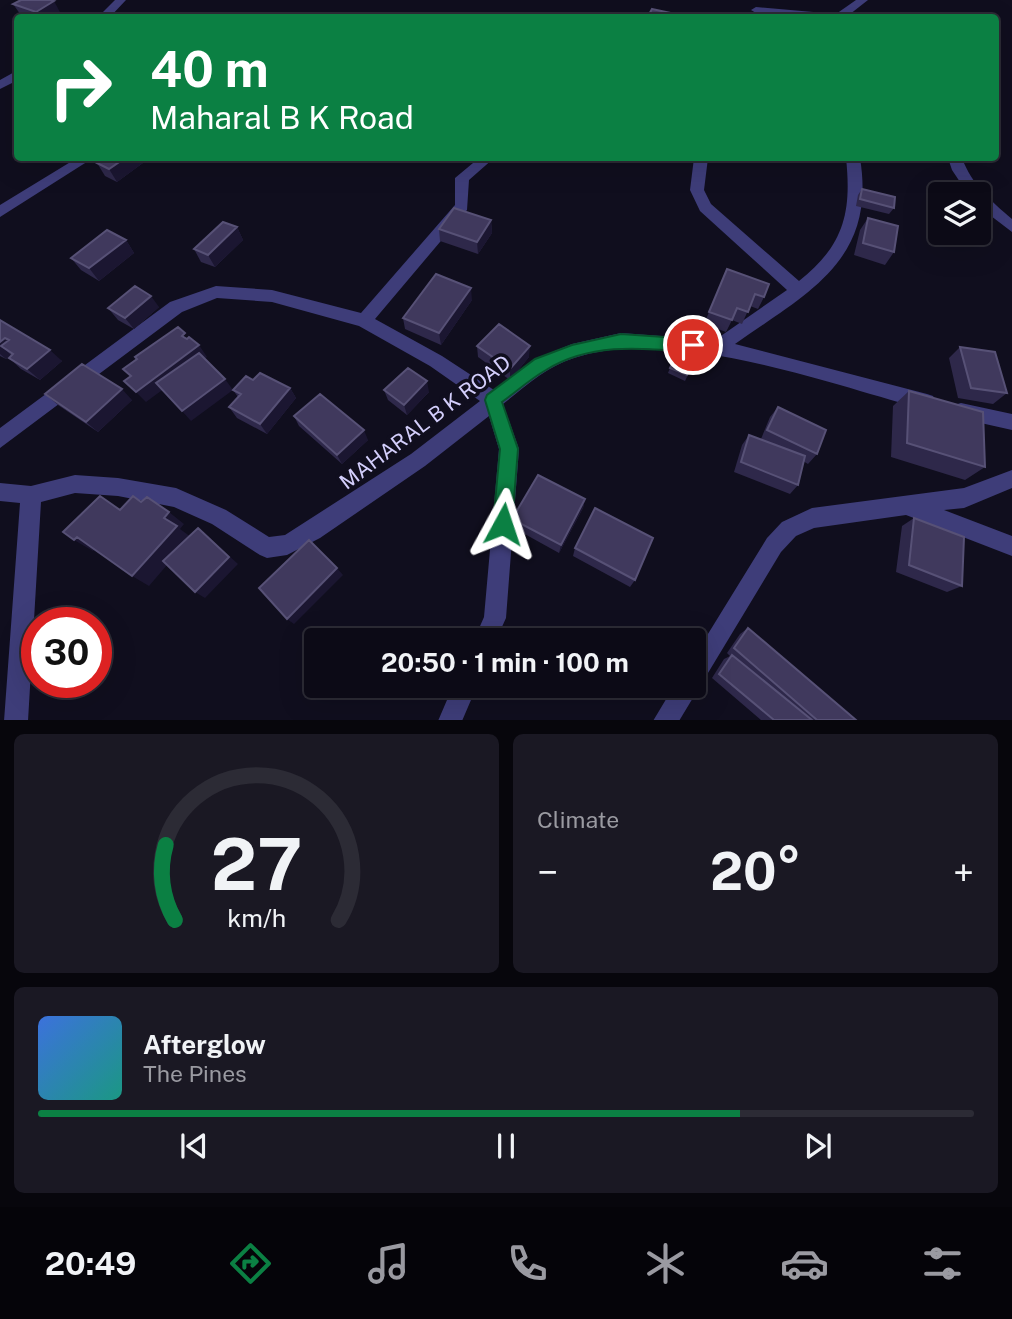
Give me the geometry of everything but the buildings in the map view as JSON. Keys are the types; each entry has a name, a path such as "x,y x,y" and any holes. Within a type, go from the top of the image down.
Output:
{"street":[{"path":"106,14 121,0"},
{"path":"842,14 863,0"},
{"path":"755,9 806,14"},
{"path":"0,212 81,161"},
{"path":"364,321 462,206 462,178 483,161"},
{"path":"701,161 697,190 705,207 797,289"},
{"path":"718,347 830,264 846,239 856,173 854,161"},
{"path":"956,161 967,182"},
{"path":"991,208 1012,227"},
{"path":"0,439 176,307 216,292 272,296 364,321 436,361 493,400 509,449 495,618 490,628"},
{"name":"MAHARAL B K ROAD","path":"0,492 31,495 75,484 118,487 176,498 219,517 267,548 287,545 313,531 418,460 541,364 572,351 621,340 718,347 1012,422"},
{"path":"706,658 775,545 789,529 812,518 964,498 1012,479"},
{"path":"16,720 31,495"},
{"path":"906,506 1012,546"},
{"path":"450,720 460,698"},
{"path":"665,720 680,698"}],"route":[{"path":"503,524 509,449 493,400 541,364 572,351 621,340 693,345"}]}
